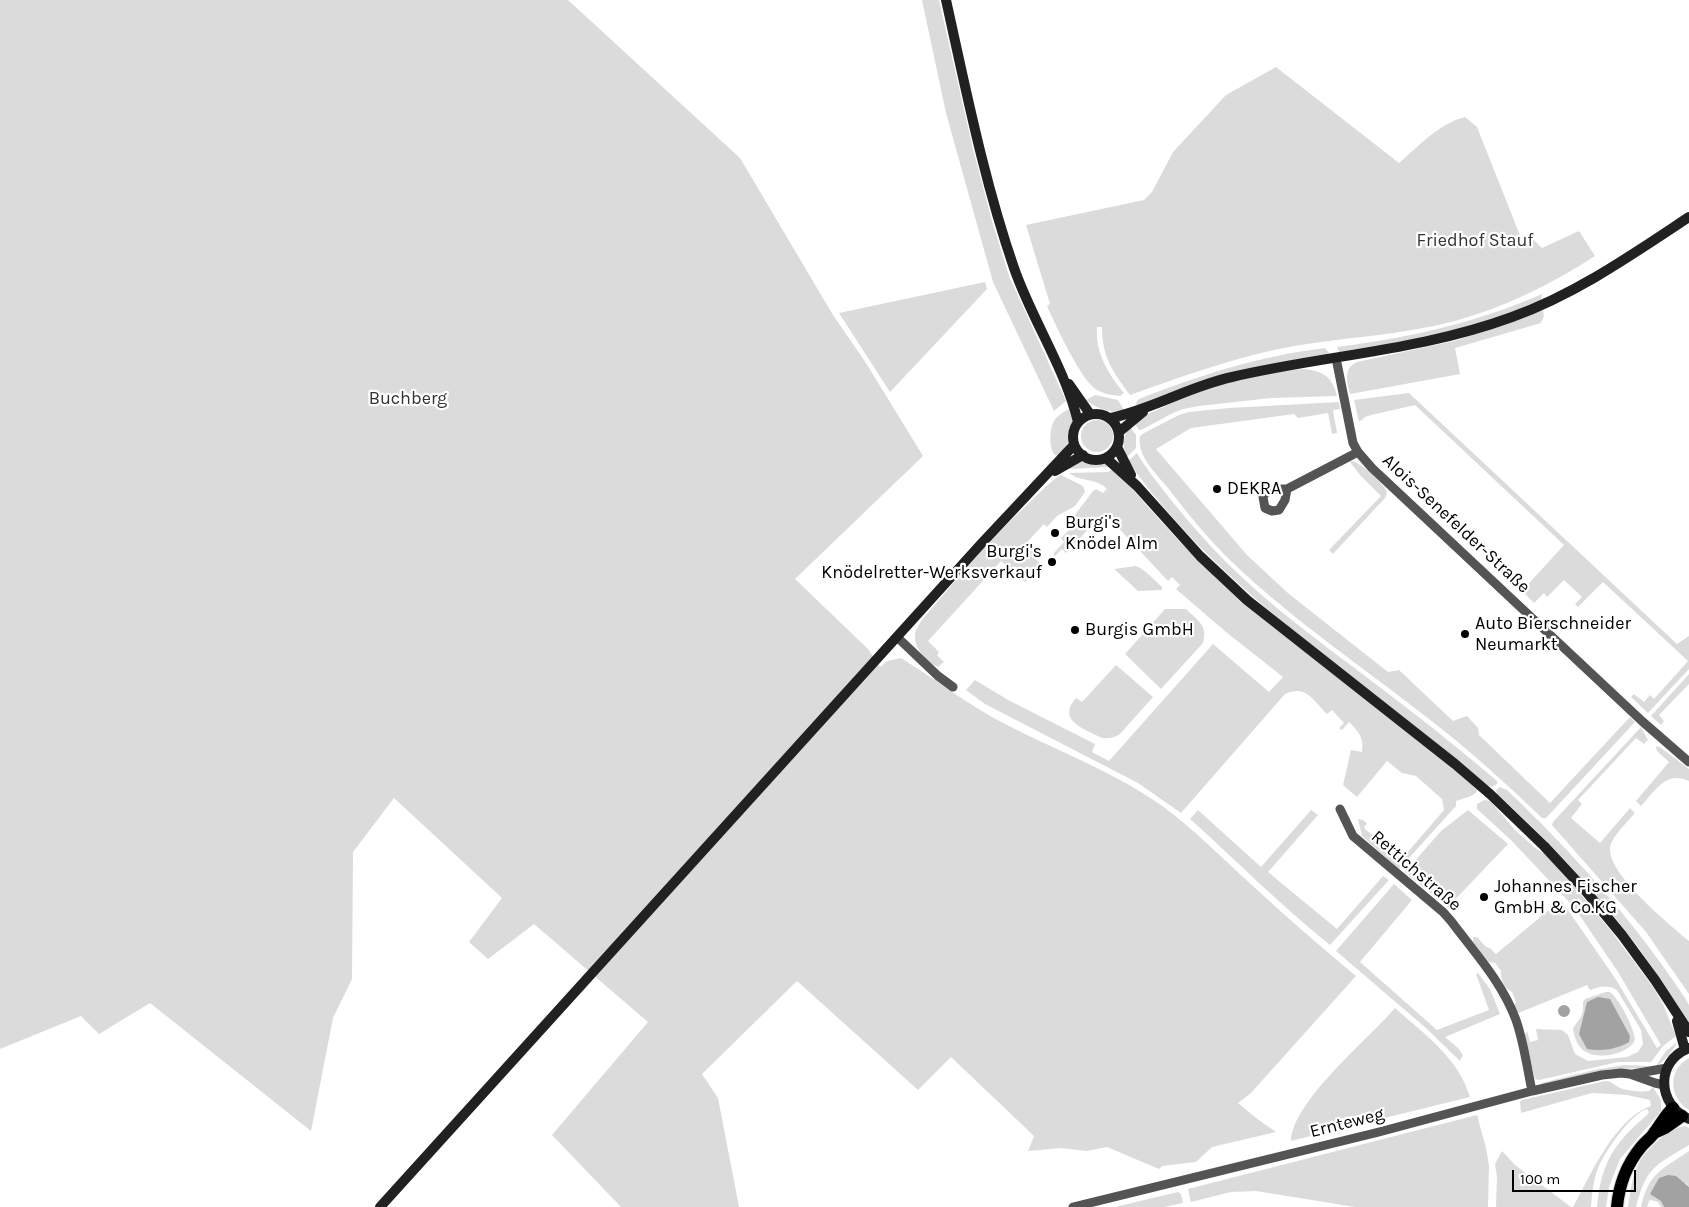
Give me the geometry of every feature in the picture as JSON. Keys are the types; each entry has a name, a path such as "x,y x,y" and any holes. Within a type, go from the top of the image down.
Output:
{"main road":[{"path":"1617,1207 1620,1187 1630,1164 1641,1147 1654,1133 1681,1114"}],"street":[{"path":"946,0 975,126 1006,243 1014,268 1059,371 1078,422"},
{"path":"1111,418 1147,409 1201,386 1229,377 1428,342 1526,312 1586,282 1689,217"},
{"name":"Alois-Senefelder-Straße","path":"1336,358 1351,436 1358,452 1395,491 1488,575 1648,727 1689,762"},
{"path":"1059,371 1090,414"},
{"path":"1119,432 1147,409"},
{"path":"1090,414 1101,414 1111,418 1119,432 1117,447 1113,453 1106,458 1095,460 1082,455 1074,444 1073,433 1078,422 1090,414"},
{"path":"380,1207 981,544 1074,444"},
{"path":"1117,447 1123,462 1137,486"},
{"name":"Alois-Senefelder-Straße","path":"1287,489 1358,452"},
{"path":"1042,480 1082,455"},
{"path":"1106,458 1137,486 1195,551 1248,600 1455,764 1538,840 1564,866 1638,956 1689,1032"},
{"path":"897,637 938,676 953,687"},
{"name":"Rettichstraße","path":"1340,809 1353,836 1443,912 1497,981 1520,1034 1532,1091"},
{"path":"1673,1010 1687,1049 1673,1059 1668,1068 1664,1085 1665,1093 1681,1114"},
{"name":"Ernteweg","path":"1630,1074 1668,1068"},
{"name":"Ernteweg","path":"1073,1207 1602,1075 1630,1074 1664,1085"}],"green space":[{"name":"Buchberg","path":"0,0 568,0 740,158 833,315 866,363 923,456 795,579 868,649 880,667 888,661 901,658 993,718 1108,773 1147,795 1199,836 1356,976 1251,1093 1238,1103 1276,1132 1212,1147 1196,1162 1162,1166 1159,1169 1107,1147 1087,1151 1061,1148 1028,1151 1034,1136 951,1057 918,1090 797,981 702,1074 718,1098 739,1207 621,1207 552,1135 648,1022 534,924 488,959 469,942 502,898 394,798 353,852 352,979 333,1018 311,1131 150,1003 99,1034 81,1016 0,1049"},
{"path":"922,0 939,0 973,149 1009,276 1066,401 1054,411 993,282 946,113"},
{"name":"Friedhof Stauf","path":"1276,67 1399,163 1438,130 1455,120 1465,117 1477,127 1521,238 1531,237 1542,248 1579,231 1595,256 1528,294 1492,309 1455,321 1415,330 1273,350 1211,367 1130,395 1118,379 1106,356 1102,327 1097,327 1100,354 1108,370 1124,393 1120,396 1097,390 1091,385 1077,365 1047,306 1050,304 1026,225 1144,200 1152,192 1173,152 1226,95"},
{"path":"985,282 987,289 890,392 839,313"},
{"path":"1542,294 1541,301 1493,320 1418,339 1339,352 1337,347 1390,339 1441,328 1492,313"},
{"path":"1541,310 1544,316 1541,323 1455,348 1460,374 1350,394 1347,376 1350,368 1357,362 1454,341 1496,328"},
{"path":"1325,348 1329,353 1326,355 1136,405 1139,399 1208,374 1254,361"},
{"path":"1303,369 1316,371 1326,376 1333,384 1337,396 1271,398 1199,406 1175,412 1141,430 1135,424 1139,419 1148,414 1210,388 1266,374"},
{"path":"1409,393 1677,644 1689,636 1689,669 1648,713 1631,697 1634,694 1644,702 1650,695 1654,699 1688,661 1603,582 1578,607 1575,604 1582,597 1564,580 1547,597 1544,593 1534,603 1522,591 1564,545 1415,405 1371,415 1359,422 1354,400"},
{"path":"1095,395 1118,400 1125,412 1104,410 1086,400"},
{"path":"1339,402 1340,409 1333,410 1337,433 1332,434 1328,413 1298,418 1294,414 1191,428 1156,449 1247,555 1289,594 1388,672 1399,670 1453,721 1467,716 1478,728 1479,735 1550,803 1630,717 1635,722 1546,818 1542,818 1469,751 1417,709 1309,628 1257,585 1223,554 1153,471 1141,450 1140,436 1179,415 1189,412"},
{"path":"1071,408 1073,420 1069,440 1062,454 1059,456 1055,455 1050,442 1052,425 1054,420"},
{"path":"1097,420 1109,424 1113,436 1109,448 1097,452 1085,448 1081,436 1085,424"},
{"path":"1131,428 1136,435 1136,448 1126,458 1124,437"},
{"path":"1137,453 1150,473 1181,512 1242,578 1295,623 1450,742 1497,781 1497,784 1492,787 1487,785 1271,612 1209,556 1153,495 1128,461"},
{"path":"1083,460 1105,463 1110,467 1068,468"},
{"path":"1350,462 1361,465 1372,474 1386,489 1387,493 1385,498 1333,554 1329,550 1381,496 1360,475"},
{"path":"1115,468 1172,533 1234,594 1460,774 1477,790 1471,796 1456,801 1456,806 1399,869 1362,836 1358,819 1367,823 1364,828 1401,860 1444,810 1442,799 1416,776 1402,773 1387,761 1357,797 1343,785 1351,750 1362,752 1360,736 1349,722 1342,730 1339,728 1344,723 1332,710 1327,714 1304,692 1292,691 1285,694 1181,813 1138,783 985,704 966,690 975,680 1010,701 1095,744 1092,752 1109,761 1213,644 1269,692 1283,677 1176,589 1180,585 1172,577 1168,581 1112,521 1104,518 1096,521 1066,553 1062,549 1055,556 1053,554 1064,542 1061,538 1070,529 1068,527 1072,522 1071,520 1093,491 1096,489 1103,493 1107,489 1098,483 1078,478 1069,473 1108,472"},
{"path":"1061,475 1083,486 1085,492 1075,506 1057,516 1047,527 1044,524 1028,541 1035,549 1031,555 1041,564 1025,582 1001,561 928,641 939,652 937,655 944,662 938,667 934,665 922,654 915,641 916,632 921,621 1000,531 1044,488"},
{"path":"1136,566 1150,575 1162,587 1162,590 1138,591 1114,569"},
{"path":"1165,609 1186,609 1203,627 1204,637 1203,643 1161,689 1125,654"},
{"path":"1116,665 1153,697 1120,734 1111,738 1102,738 1075,723 1069,713 1076,698 1082,702"},
{"path":"1689,674 1689,684 1659,715 1664,721 1661,725 1651,716"},
{"path":"1641,727 1648,740 1644,744 1636,738 1578,800 1582,804 1571,818 1600,843 1630,808 1635,813 1611,843 1612,858 1618,871 1628,884 1689,941 1689,994 1646,932 1552,825"},
{"path":"1657,746 1689,769 1689,781 1681,778 1667,780 1641,806 1636,801 1669,762 1657,751"},
{"path":"1500,787 1507,790 1556,839 1624,915 1685,998 1689,1005 1689,1024 1625,930 1573,869 1497,794 1496,790"},
{"path":"1484,800 1490,801 1515,830 1546,855 1564,874 1611,931 1653,987 1663,1004 1676,1036 1663,1046 1651,1062 1618,1062 1539,1080 1535,1079 1525,1035 1527,1031 1530,1042 1538,1040 1536,1029 1562,1030 1568,1035 1575,1054 1588,1061 1627,1057 1638,1052 1643,1044 1641,1030 1617,990 1610,987 1590,990 1587,985 1516,1014 1513,1006 1516,1002 1512,992 1503,983 1501,971 1495,963 1488,962 1473,942 1473,937 1477,937 1496,954 1561,900 1615,978 1657,1048 1661,1045 1618,972 1574,907 1511,840 1477,809 1477,804"},
{"path":"1198,810 1261,867 1311,810 1318,815 1268,872 1337,929 1383,876 1389,880 1330,945 1190,819"},
{"path":"1468,810 1508,844 1448,907 1405,872 1441,831"},
{"path":"1394,884 1412,900 1360,962 1437,1030 1489,1010 1476,974 1478,973 1490,989 1500,1014 1445,1037 1463,1055 1460,1061 1426,1028 1336,951"},
{"path":"1610,992 1622,1007 1629,1021 1635,1039 1632,1044 1621,1052 1606,1055 1591,1054 1583,1050 1577,1042 1573,1028 1581,1017 1585,999","holes":["1587,1003 1587,1049 1581,1026"]},
{"path":"1395,1008 1429,1037 1449,1058 1465,1083 1470,1097 1291,1141 1295,1125 1304,1107 1318,1089"},
{"path":"1677,1042 1668,1056 1656,1066 1666,1051"},
{"path":"1689,1058 1689,1110 1677,1098 1673,1084 1677,1070"},
{"path":"1624,1065 1648,1066 1651,1068 1611,1069 1541,1083 1594,1070"},
{"path":"1605,1081 1630,1091 1649,1091 1653,1087 1661,1100 1661,1111 1620,1159 1609,1187 1606,1207 1597,1207 1606,1166 1611,1155 1626,1135 1647,1115 1649,1112 1647,1109 1626,1125 1601,1161 1595,1177 1591,1207 1573,1207 1605,1149 1615,1135 1626,1122 1638,1113 1651,1106 1650,1100 1627,1095 1592,1093 1521,1113 1520,1102"},
{"path":"1477,1115 1489,1166 1488,1207 1355,1207 1256,1191 1231,1192 1191,1202 1188,1189"},
{"path":"1685,1126 1689,1128 1689,1145 1654,1168 1644,1183 1636,1207 1628,1207 1631,1186 1640,1161 1661,1138 1675,1129"},
{"path":"1502,1151 1515,1165 1571,1207 1496,1207 1497,1177 1495,1164"},
{"path":"1689,1151 1689,1187 1686,1183 1661,1201 1664,1207 1661,1207 1658,1202 1651,1200 1647,1207 1641,1207 1652,1179 1664,1168"},
{"path":"1178,1192 1181,1194 1183,1203 1164,1207 1115,1207"}],"shaded area":[{"path":"1598,997 1610,999 1630,1036 1629,1042 1619,1047 1608,1049 1587,1049 1579,1034 1587,1002"},
{"path":"1562,1005 1566,1005 1570,1011 1566,1017 1562,1017 1558,1013 1558,1009"},
{"path":"1668,1175 1676,1176 1689,1187 1689,1207 1664,1207 1661,1201 1650,1194 1659,1178"}],"place":[{"name":"DEKRA","path":"1217,489"},
{"name":"Burgi's Knödel Alm","path":"1055,533"},
{"name":"Burgi's Knödelretter-Werksverkauf","path":"1052,562"},
{"name":"Burgis GmbH","path":"1075,630"},
{"name":"Auto Bierschneider Neumarkt","path":"1465,634"},
{"name":"Johannes Fischer GmbH & Co.KG","path":"1484,897"}]}
